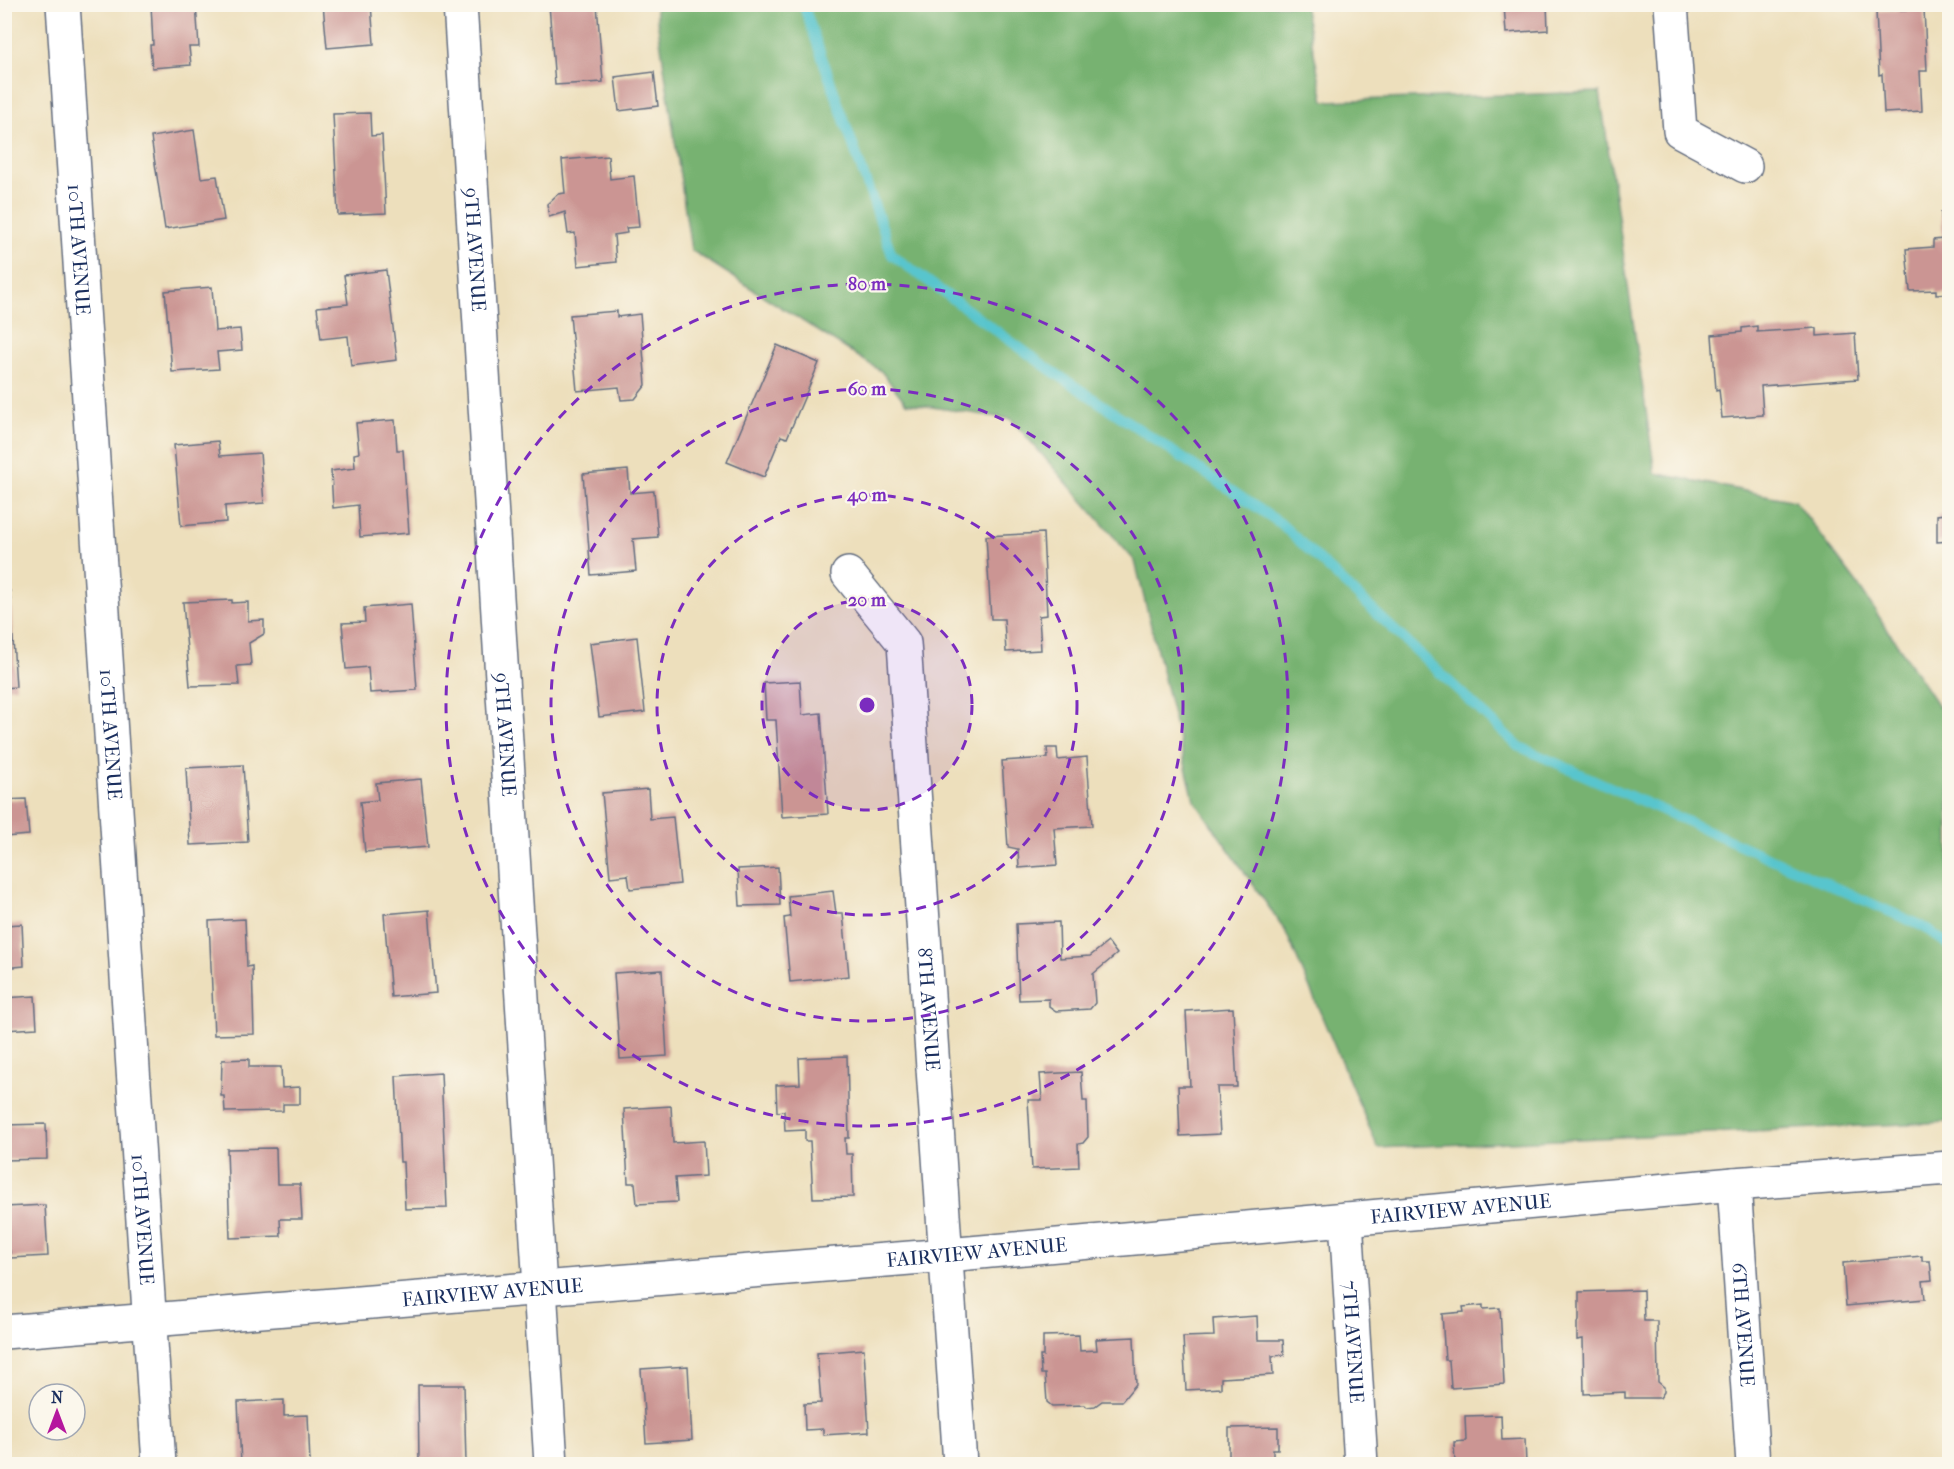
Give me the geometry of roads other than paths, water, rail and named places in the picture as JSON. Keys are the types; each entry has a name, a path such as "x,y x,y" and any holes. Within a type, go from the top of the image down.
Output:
{"street":[{"name":"10TH AVENUE","path":"63,4 159,1464"},
{"name":"9TH AVENUE","path":"460,4 551,1464"},
{"path":"1671,4 1680,131 1745,166"},
{"name":"8TH AVENUE","path":"848,574 904,643 960,1464"},
{"name":"FAIRVIEW AVENUE","path":"4,1332 947,1255 1734,1184 1950,1168"},
{"name":"6TH AVENUE","path":"1734,1184 1753,1464"},
{"name":"7TH AVENUE","path":"1346,1219 1361,1464"}],"waterway":[{"path":"803,4 892,255 1049,369 1280,523 1518,746 1924,927 1950,946"}]}
